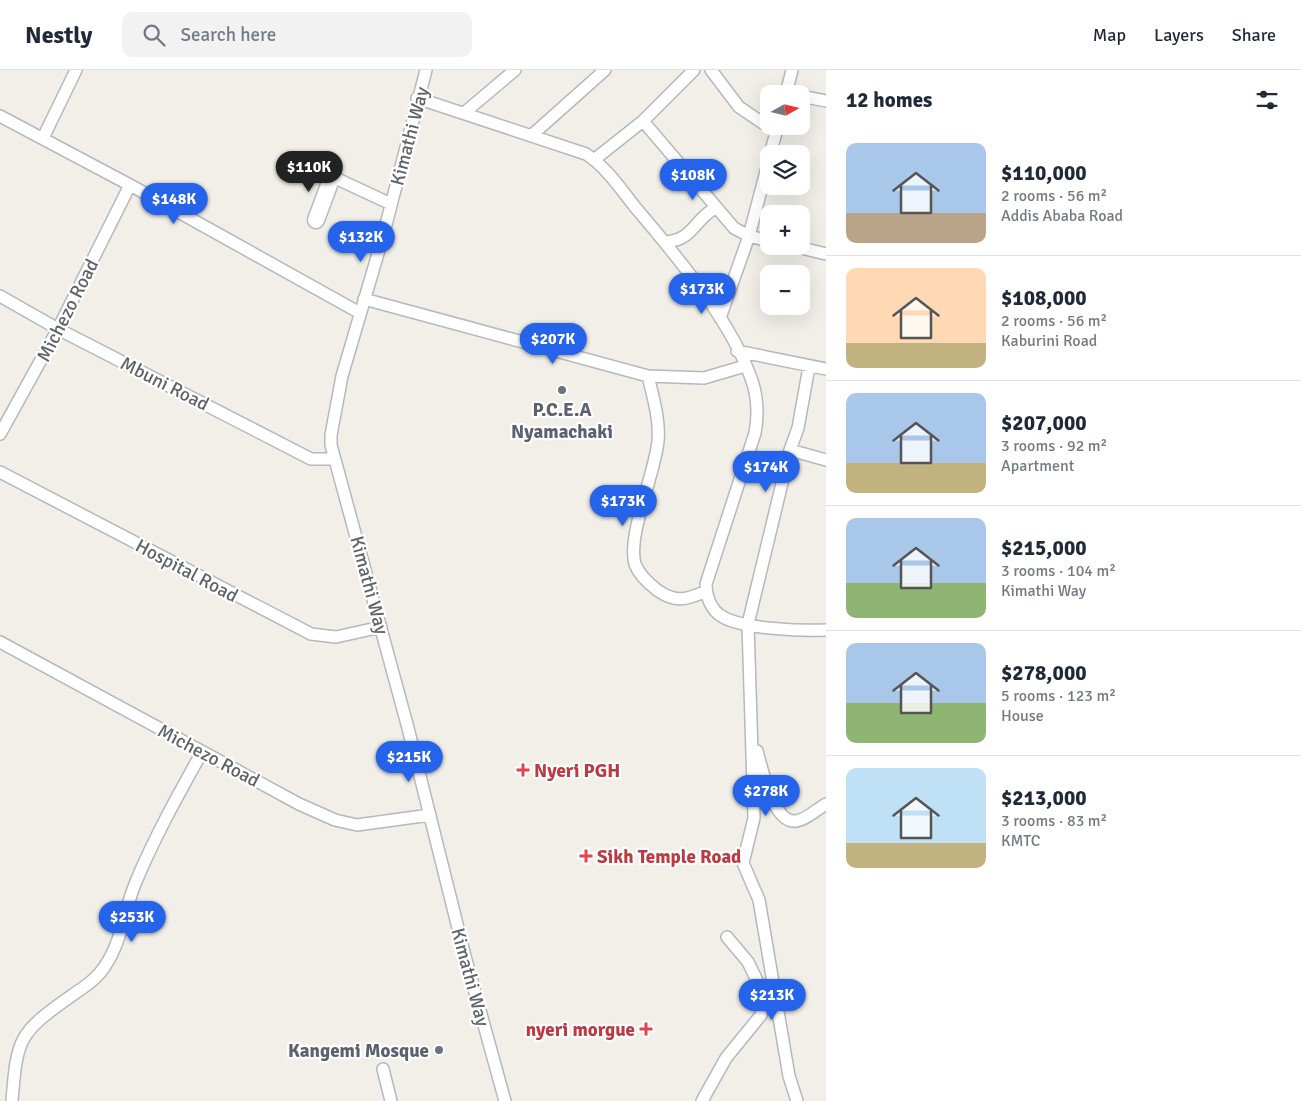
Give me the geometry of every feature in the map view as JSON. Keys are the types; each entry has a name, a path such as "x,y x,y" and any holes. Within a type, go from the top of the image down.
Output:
{"street":[{"path":"42,138 76,70"},
{"name":"Kimathi Way","path":"426,70 417,98 391,204 342,376 331,435 333,459 381,626 465,956 505,1101"},
{"path":"464,114 505,74 515,70"},
{"path":"532,135 605,70"},
{"path":"596,160 643,121 694,70"},
{"path":"711,70 740,107 760,119"},
{"path":"789,85 792,70"},
{"path":"417,98 572,147 596,160 665,242 720,318 745,366 757,401 758,417 755,433 709,569 706,591 712,607 723,617 748,624 805,631 826,630"},
{"path":"810,98 826,101"},
{"path":"0,116 130,185 360,314"},
{"path":"643,121 715,208 734,228 749,236 760,238"},
{"path":"303,163 391,204"},
{"path":"316,220 332,177"},
{"name":"Michezo Road","path":"0,434 58,329 130,185"},
{"path":"720,318 749,236 760,194"},
{"path":"665,242 687,236 702,216 715,208"},
{"path":"810,250 826,254"},
{"name":"Mbuni Road","path":"0,296 58,329 311,459 333,459"},
{"path":"364,300 648,376 704,378 745,366"},
{"path":"738,351 826,369"},
{"path":"798,1101 789,1076 759,900 743,863 754,818 748,624 790,450 798,428 810,367"},
{"path":"648,376 658,438 647,493 636,527 636,565 651,585 675,600 691,598 706,591"},
{"path":"790,450 826,460"},
{"name":"Hospital Road","path":"0,472 311,634 336,638 381,626"},
{"name":"Michezo Road","path":"0,642 299,804 345,823 357,825 430,815"},
{"path":"752,738 773,802 786,820 794,822 801,820 826,804"},
{"path":"12,1101 15,1062 26,1032 43,1016 95,979 106,966 119,940 135,884 171,809 202,752"},
{"path":"702,1101 726,1058 760,1015 764,995 748,962 727,937"},
{"path":"383,1069 391,1101"}],"place":[{"name":"P.C.E.A Nyamachaki","path":"562,390"},
{"name":"Nyeri PGH","path":"523,770"},
{"name":"Sikh Temple Road","path":"586,856"},
{"name":"nyeri morgue","path":"646,1029"},
{"name":"Kangemi Mosque","path":"439,1050"}]}
